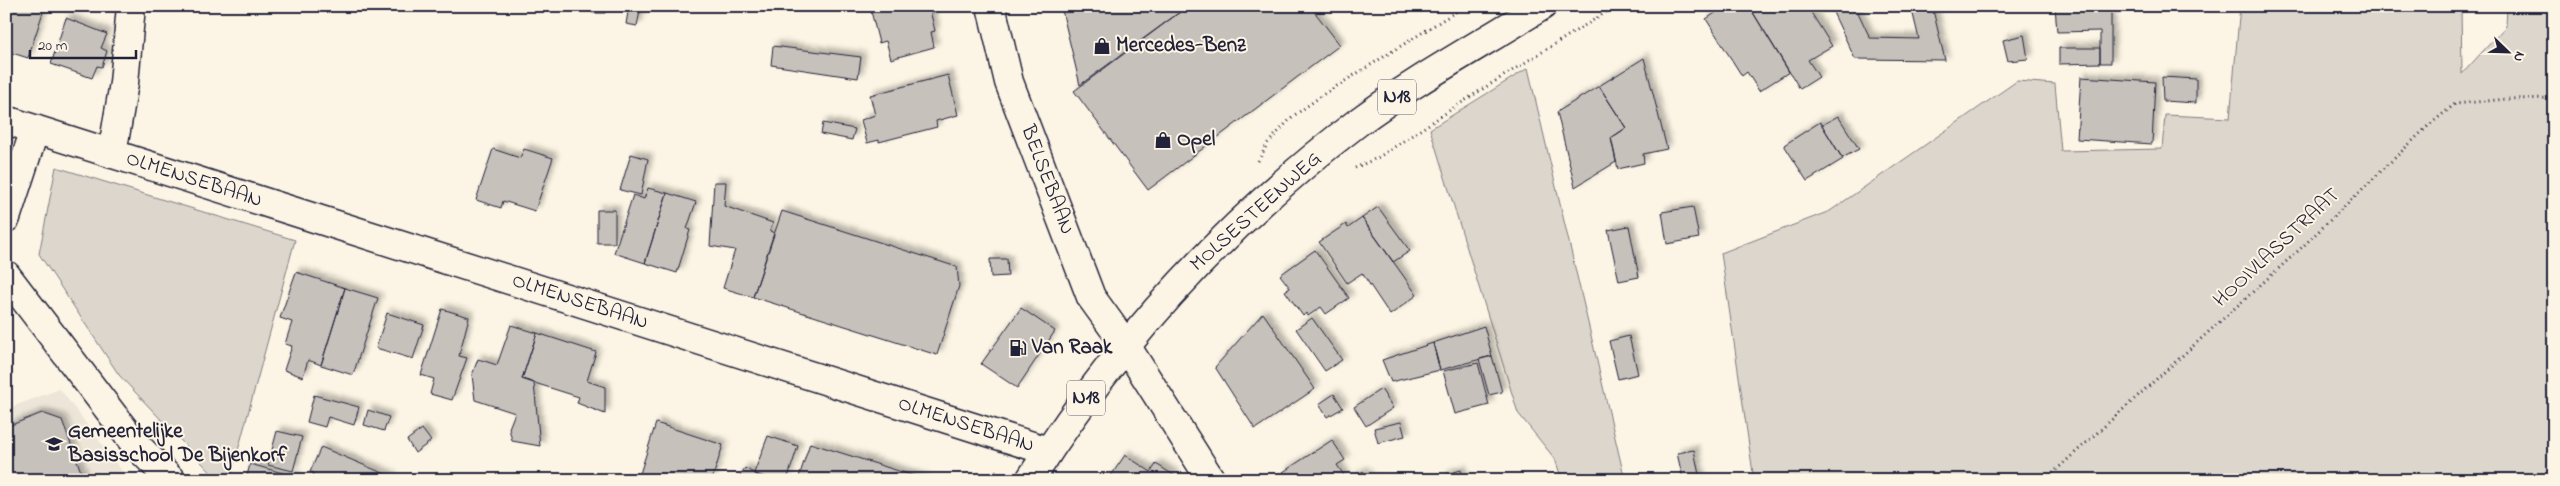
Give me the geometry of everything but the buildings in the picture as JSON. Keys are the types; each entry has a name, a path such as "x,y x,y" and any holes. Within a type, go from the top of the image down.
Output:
{"street":[{"name":"OLMENSEBAAN","path":"112,154 124,83 131,6"},
{"name":"BELSEBAAN","path":"991,6 1009,82 1091,297 1125,344 1211,480"},
{"name":"MOLSESTEENWEG","path":"1030,480 1048,451 1125,344 1191,269 1262,202 1357,123 1542,6"},
{"name":"OLMENSEBAAN","path":"6,120 1048,451"},
{"path":"7,210 35,129"},
{"path":"6,275 135,444 171,480"}],"path":[{"path":"1350,170 1379,157 1481,90 1616,6"},
{"name":"HOOIVLASSTRAAT","path":"2045,480 2298,252 2428,126 2455,104 2507,99 2554,98"}],"shaded area":[{"path":"2240,6 2461,6 2462,74 2506,26 2507,6 2554,6 2554,480 1754,480 1721,253 1830,211 2017,81 2055,84 2061,151 2162,149 2165,115 2230,118"},
{"path":"1528,68 1625,480 1562,480 1555,459 1518,413 1430,129"},
{"path":"56,167 295,240 230,480 218,480 119,375 39,254"},
{"name":"Gemeentelijke Basisschool De Bijenkorf","path":"60,389 129,480 6,480 6,409"}],"place":[{"name":"Mercedes-Benz","path":"1102,46"},
{"name":"Opel","path":"1163,140"},
{"name":"Van Raak","path":"1018,348"},
{"name":"Gemeentelijke Basisschool De Bijenkorf","path":"54,444"}]}
